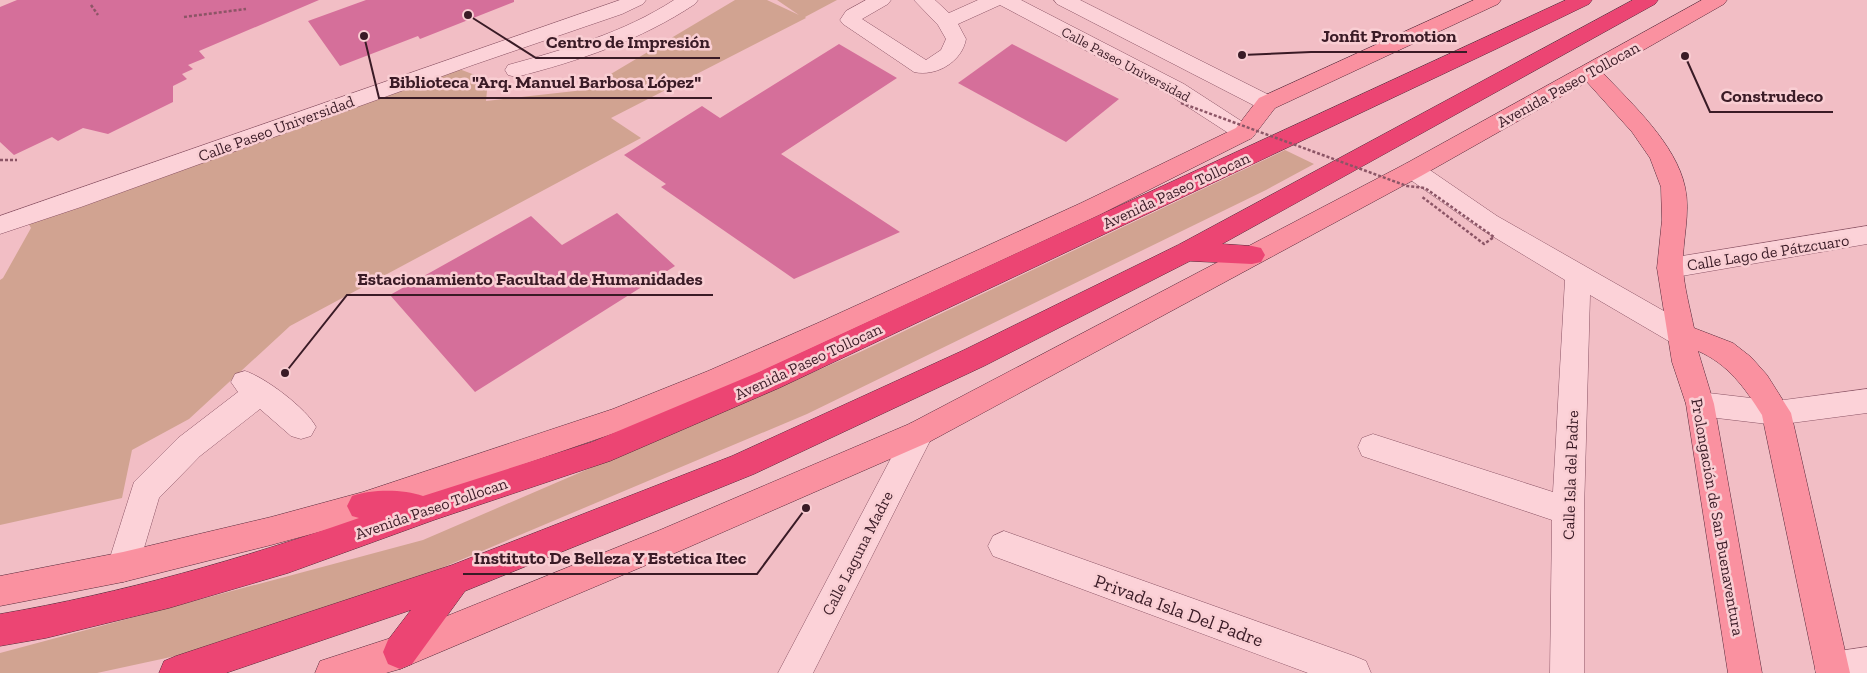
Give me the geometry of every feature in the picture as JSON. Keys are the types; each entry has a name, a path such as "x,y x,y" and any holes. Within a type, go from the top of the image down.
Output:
{"highway":[{"name":"Avenida Paseo Tollocan","path":"0,630 46,622 170,593 288,558 434,506 598,452 769,380 1582,0"},
{"path":"176,673 454,580 743,465 974,358 1187,252 1648,0"},
{"path":"1187,252 1252,255"},
{"path":"363,506 434,506"},
{"path":"400,652 454,580"}],"main road":[{"name":"Avenida Paseo Tollocan","path":"0,591 124,567 363,506 622,418 718,379 980,261 1244,133 1267,103 1491,0"},
{"name":"Avenida Paseo Tollocan","path":"332,673 400,652 671,540 919,434 1413,170 1717,0"},
{"name":"Prolongación de San Buenaventura","path":"1590,72 1640,127 1661,157 1673,187 1674,220 1670,268 1686,362 1700,404 1745,673"},
{"path":"1682,335 1713,345 1744,366 1776,413 1833,671"}],"street":[{"name":"Calle Paseo Universidad","path":"0,225 81,198 465,60 615,10 636,0"},
{"path":"647,0 670,12"},
{"path":"516,70 581,52 646,26 688,0"},
{"path":"881,0 853,15 850,20 922,67 932,67 954,47 956,39 946,22 924,0"},
{"path":"946,22 995,0"},
{"name":"Calle Paseo Universidad","path":"1006,0 1176,89 1244,133"},
{"name":"Calle Paseo Universidad","path":"1070,3 1267,103"},
{"path":"1050,24 1050,18 1070,3"},
{"path":"615,10 646,26"},
{"path":"1413,170 1488,222 1682,335"},
{"name":"Calle Lago de Pátzcuaro","path":"1670,268 1867,235"},
{"name":"Calle Isla del Padre","path":"1566,673 1568,511 1578,276"},
{"path":"124,567 144,492 252,387 302,427"},
{"path":"1700,404 1776,413 1867,401"},
{"name":"Calle Laguna Madre","path":"795,673 919,434"},
{"path":"1373,447 1568,511"},
{"name":"Privada Isla Del Padre","path":"1004,546 1354,673"},
{"path":"1833,671 1867,664"}],"path":[{"path":"91,5 98,15"},
{"path":"184,17 246,9"},
{"path":"1181,103 1407,186 1425,188 1494,237 1484,244 1421,196"},
{"path":"0,160 17,160"}],"shaded area":[{"path":"735,0 767,0 799,15 777,0 837,0 806,18 611,118 641,138 290,326 189,419 132,450 122,498 0,525 0,280 3,278 31,228 25,217 454,67 488,80 486,101 584,90"},
{"path":"1285,150 1314,164 1266,190 807,414 432,572 194,652 97,673 0,673 0,653 423,540 860,352"}],"building":[{"path":"17,0 319,0 199,51 205,58 188,65 193,69 182,74 187,79 173,86 173,102 108,134 83,128 58,141 52,137 14,155 0,142 0,7"},
{"path":"366,0 514,0 514,2 420,39 418,36 340,66 308,21"},
{"path":"839,44 897,78 781,154 900,232 794,279 661,187 666,184 624,155 702,106 720,118"},
{"path":"1012,44 1119,99 1066,142 958,83"},
{"path":"617,213 675,266 475,392 390,295 531,216 562,245"}],"place":[{"name":"Centro de Impresión","path":"468,15"},
{"name":"Biblioteca \"Arq. Manuel Barbosa López\"","path":"364,36"},
{"name":"Jonfit Promotion","path":"1242,55"},
{"name":"Construdeco","path":"1685,56"},
{"name":"Estacionamiento Facultad de Humanidades","path":"285,373"},
{"name":"Instituto De Belleza Y Estetica Itec","path":"806,508"}]}
